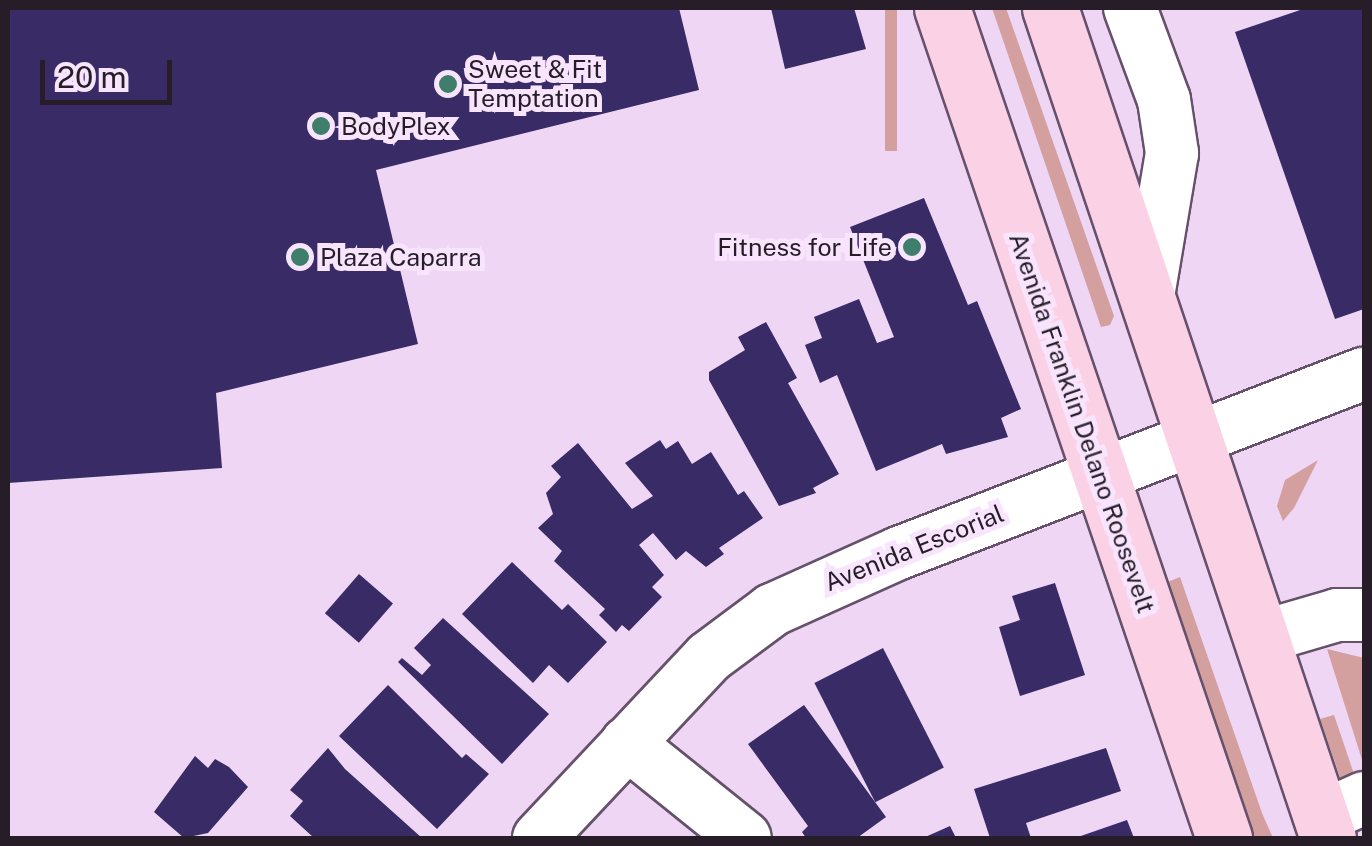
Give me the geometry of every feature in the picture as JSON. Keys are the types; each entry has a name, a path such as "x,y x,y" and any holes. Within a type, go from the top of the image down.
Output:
{"main road":[{"name":"Avenida Franklin Delano Roosevelt","path":"942,8 1224,838"},
{"path":"1050,8 1149,291 1262,637 1338,818"}],"street":[{"path":"1130,8 1164,100 1172,153 1149,291"},
{"name":"Avenida Escorial","path":"539,838 709,657 772,610 1099,474 1364,374"},
{"path":"1262,637 1336,615 1364,615"},
{"path":"628,743 746,838"}],"shaded area":[{"path":"885,8 897,8 897,151 885,151"},
{"path":"992,8 1006,8 1114,316 1110,325 1101,327"},
{"path":"1318,460 1294,508 1283,521 1277,506 1285,480"},
{"path":"1180,577 1273,838 1252,838 1165,583"},
{"path":"1327,649 1364,658 1364,766"},
{"path":"1334,715 1353,771 1351,778 1340,777 1320,719"}],"building":[{"path":"8,8 679,8 699,90 376,170 418,344 216,393 222,468 8,483"},
{"path":"771,8 854,8 866,49 785,69"},
{"path":"1306,8 1364,8 1364,309 1335,319 1235,32"},
{"path":"924,198 968,305 977,301 1021,409 1001,418 1008,437 946,454 942,444 876,471 837,375 820,383 805,345 822,338 814,317 859,299 877,343 894,337 850,227"},
{"path":"766,322 797,378 788,383 839,474 813,488 816,493 779,506 709,380 709,372 745,350 738,337"},
{"path":"660,440 666,449 678,441 692,464 711,452 738,495 744,491 763,518 719,548 724,554 706,567 686,551 676,560 653,533 639,545 664,575 652,587 662,597 629,631 622,625 616,632 599,615 605,609 554,561 562,551 538,528 553,514 546,493 561,477 551,466 578,443 632,509 653,496 625,463"},
{"path":"512,562 562,610 568,604 607,642 568,683 549,665 533,683 462,614"},
{"path":"359,574 393,604 359,643 325,613"},
{"path":"1055,583 1085,675 1020,696 999,627 1020,620 1012,596"},
{"path":"443,618 549,714 502,764 398,662 402,658 422,675 431,665 414,648"},
{"path":"883,648 944,767 875,802 814,683"},
{"path":"388,685 462,758 466,754 489,774 437,829 339,736"},
{"path":"804,705 886,817 857,838 806,838 802,832 808,826 748,744"},
{"path":"328,748 345,769 422,838 314,838 290,816 303,801 290,790"},
{"path":"1106,748 1121,791 1026,823 1031,838 990,838 974,789"},
{"path":"195,756 208,768 215,759 229,767 248,787 208,833 184,838 154,812"},
{"path":"1127,820 1134,838 1075,838"},
{"path":"950,826 956,838 923,838"}],"place":[{"name":"Sweet & Fit Temptation","path":"448,84"},
{"name":"BodyPlex","path":"321,126"},
{"name":"Fitness for Life","path":"912,247"},
{"name":"Plaza Caparra","path":"300,257"}]}
